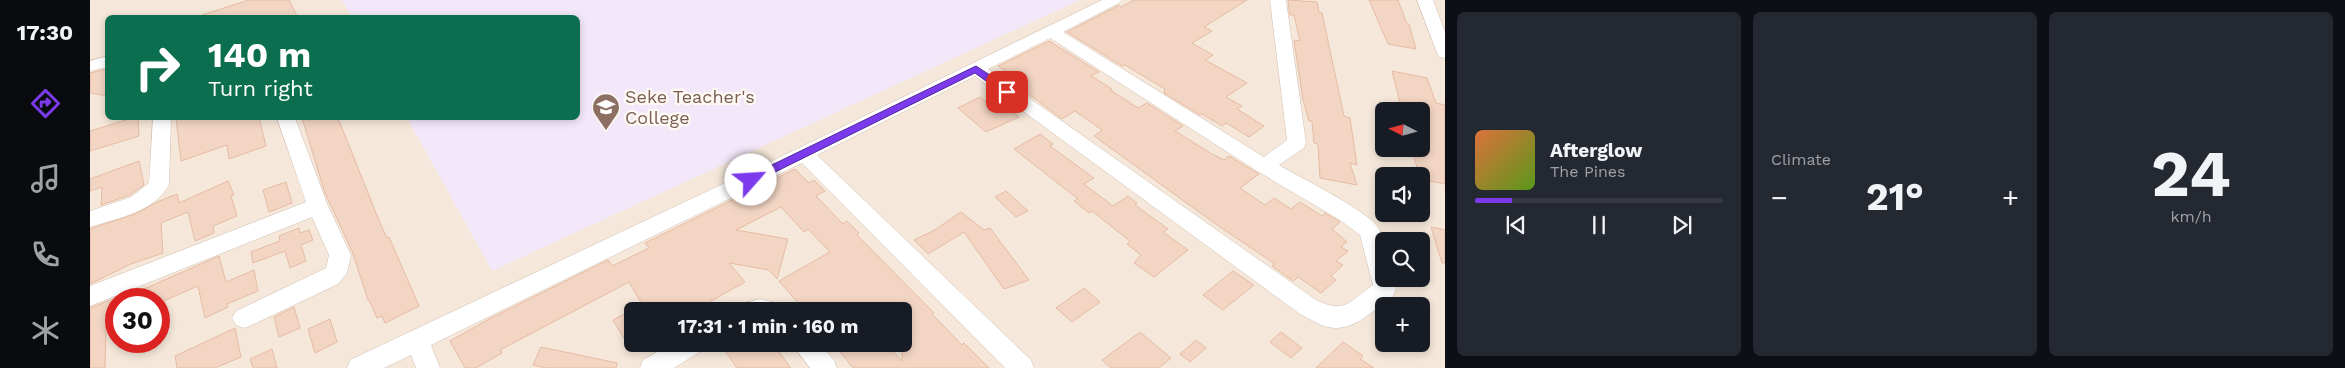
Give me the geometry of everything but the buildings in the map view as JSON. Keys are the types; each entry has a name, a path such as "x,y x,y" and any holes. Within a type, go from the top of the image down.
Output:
{"street":[{"path":"359,368 804,154 1114,0"},
{"path":"1264,166 1297,143 1278,0"},
{"path":"1434,10 1445,53"},
{"path":"976,69 1308,307 1330,318 1348,316 1385,289 1369,231 1347,214 1264,166 1052,32"},
{"path":"90,66 105,62"},
{"path":"90,219 146,199 156,191 159,185 162,120"},
{"path":"244,318 330,278 336,273 340,256 318,206 287,120"},
{"path":"804,154 1022,368"},
{"path":"90,296 318,206"},
{"path":"418,340 428,368"},
{"path":"652,368 679,352"},
{"path":"811,352 825,368"}],"shaded area":[{"path":"90,0 1445,0 1445,368 90,368"},
{"name":"Seke Teacher's College","path":"342,0 1080,0 492,271 408,120 580,120 580,15 351,15"}],"place":[{"name":"Seke Teacher's College","path":"606,131"}],"route":[{"path":"751,180 976,69 1007,92"}]}
